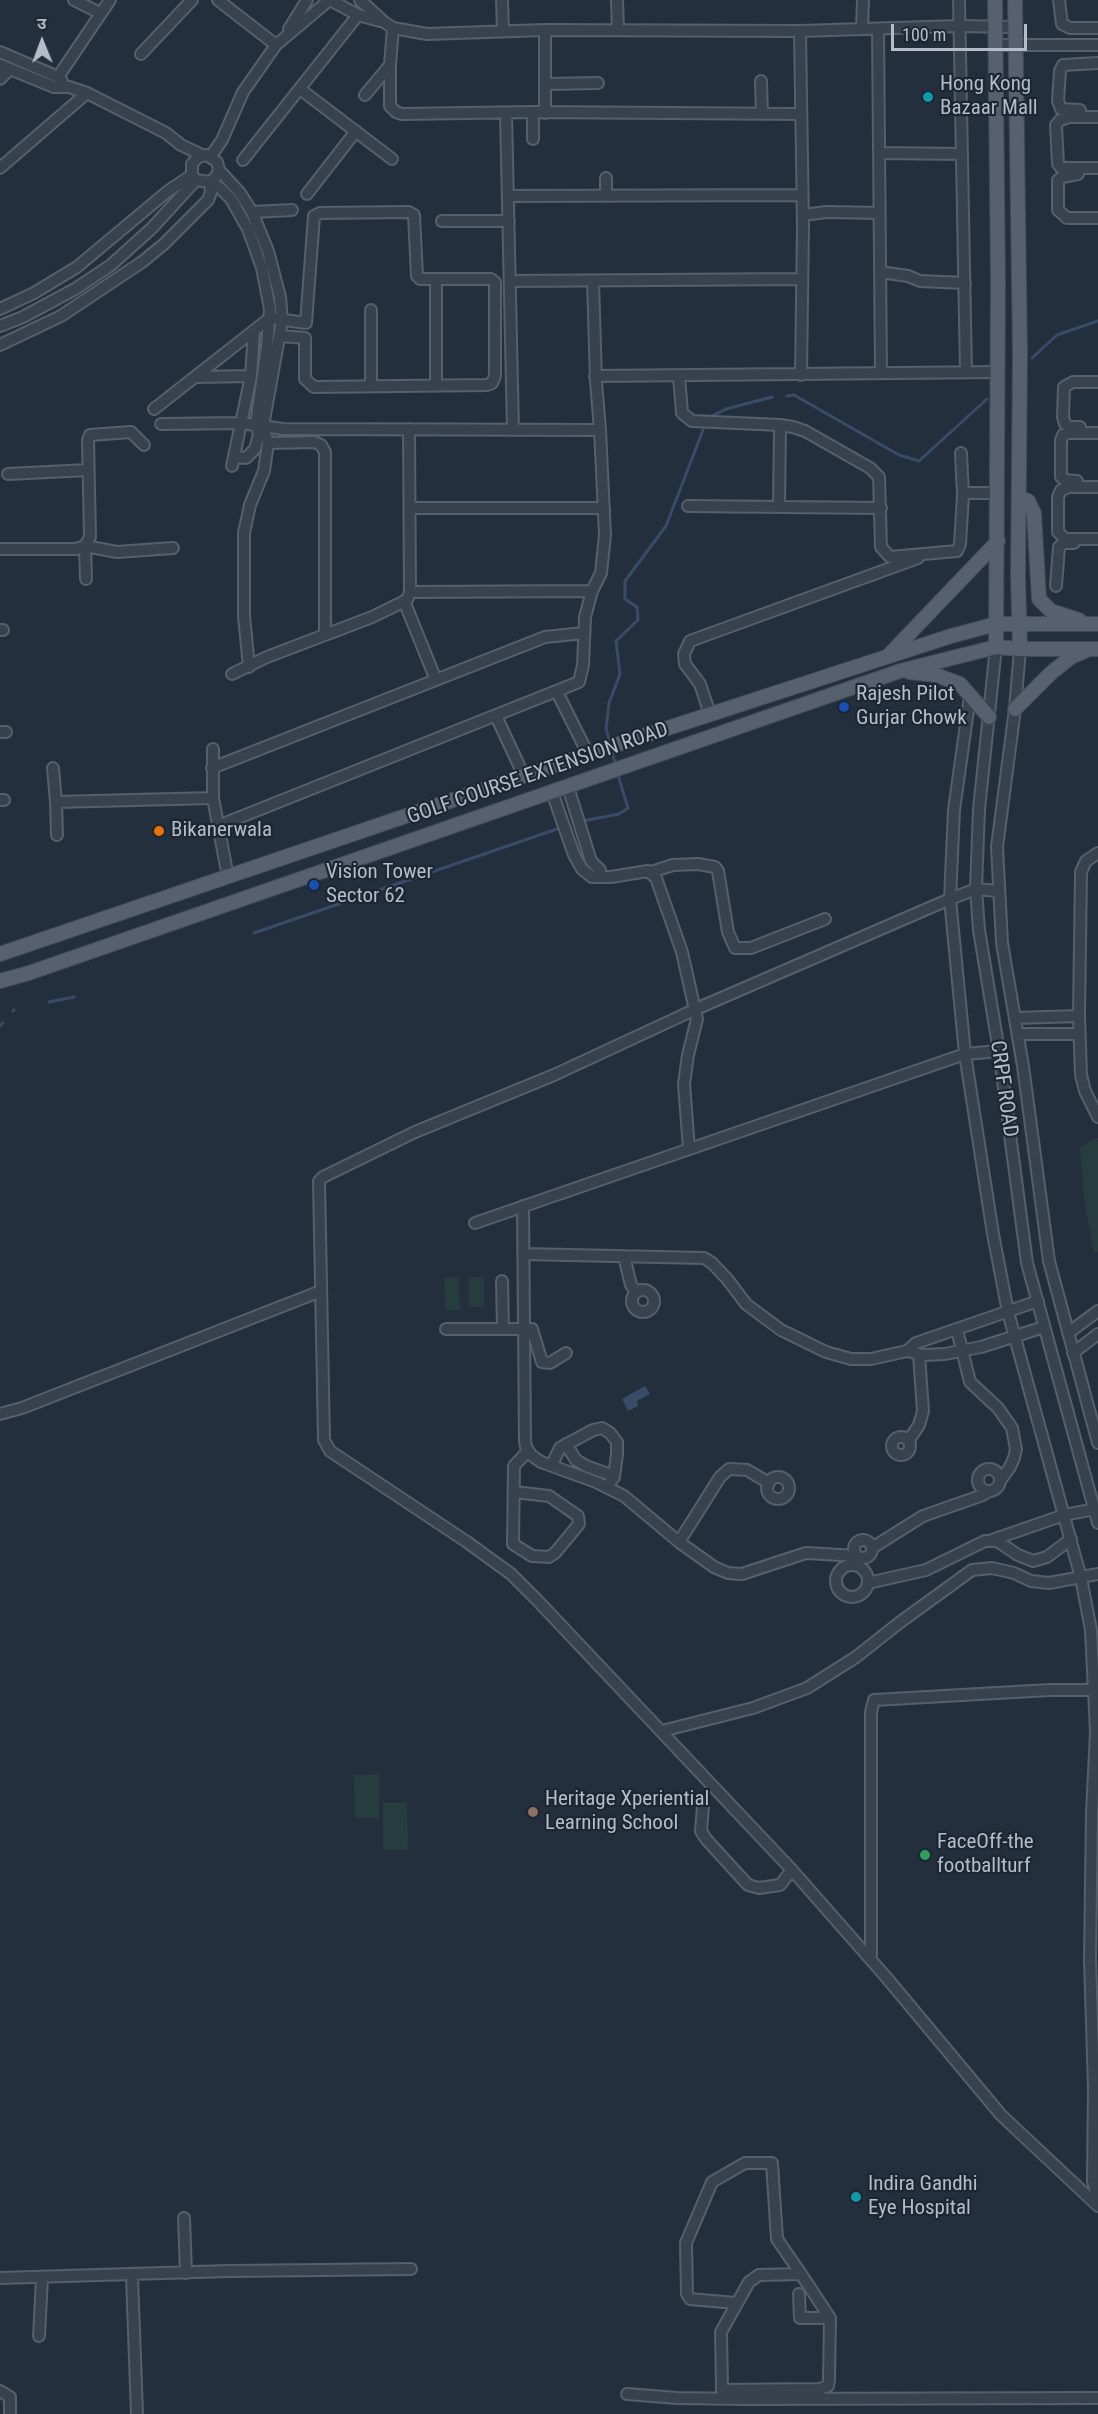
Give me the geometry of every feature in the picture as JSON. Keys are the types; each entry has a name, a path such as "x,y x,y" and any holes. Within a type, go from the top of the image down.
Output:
{"main road":[{"path":"995,0 998,372 996,647"},
{"path":"1015,0 1020,344 1020,649"},
{"path":"1019,497 1028,501 1037,526 1039,599 1051,611 1078,620 1083,624"},
{"path":"887,657 998,541"},
{"name":"GOLF COURSE EXTENSION ROAD","path":"0,954 588,754 996,624 1098,624"},
{"name":"GOLF COURSE EXTENSION ROAD","path":"0,981 900,671 996,647 1094,649"},
{"path":"1015,709 1051,673 1071,657 1094,649"},
{"path":"900,671 936,675 960,684 989,717"},
{"path":"751,701 760,719"}],"street":[{"path":"74,0 100,13"},
{"path":"58,77 110,0"},
{"path":"141,54 192,0"},
{"path":"218,0 280,41"},
{"path":"0,326 75,290 111,265 153,228 193,174 194,160 207,156 222,141 243,92 307,0"},
{"path":"360,0 388,25 390,106 402,114 533,112 801,114"},
{"path":"502,0 503,31"},
{"path":"617,0 618,30"},
{"path":"862,29 863,0"},
{"path":"959,0 966,372"},
{"path":"1059,0 1062,24 1070,28 1098,28"},
{"path":"280,41 331,1 358,15 427,34 545,30 800,31 960,26 1015,27"},
{"path":"243,160 358,15"},
{"path":"878,29 881,373"},
{"path":"545,30 545,113"},
{"path":"800,31 801,375"},
{"path":"995,45 1098,45"},
{"path":"0,52 58,77 69,87"},
{"path":"1098,63 1063,65 1060,71 1058,101 1060,109 1098,111"},
{"path":"365,95 390,65"},
{"path":"0,79 5,68 54,87 69,87 87,93 166,134 182,145 217,162 219,170 240,193 252,212 270,259 280,297 282,321 259,425 268,443 264,471 250,505 244,533 244,623 249,667"},
{"path":"761,81 762,114"},
{"path":"545,84 598,83"},
{"path":"300,89 392,159"},
{"path":"0,168 87,93"},
{"path":"533,112 533,138"},
{"path":"506,113 513,430"},
{"path":"1098,117 1070,117 1060,120 1056,124 1056,136 1058,165 1061,168 1098,168"},
{"path":"307,194 356,131"},
{"path":"182,145 193,174 220,188 231,199 248,229 262,268 270,309 259,434 255,449 246,458 233,462 251,376 254,331"},
{"path":"879,153 962,154"},
{"path":"210,182 219,170"},
{"path":"1098,173 1073,174 1058,180 1058,210 1063,216 1098,218"},
{"path":"0,309 34,293 77,267 193,174"},
{"path":"606,178 606,194"},
{"path":"0,345 61,316 142,262 164,244 208,200 211,192 210,182"},
{"path":"508,196 802,195"},
{"path":"252,212 292,210"},
{"path":"409,212 414,215 417,276 420,279 490,279 495,282 495,376 492,383 488,385 314,387 308,384 305,378 306,323 314,216 320,213 409,212"},
{"path":"802,215 826,212 879,213"},
{"path":"442,221 509,221"},
{"path":"880,272 908,276 920,281 965,284"},
{"path":"436,279 436,384"},
{"path":"510,280 801,279"},
{"path":"218,826 579,682 583,664 585,616 592,591 601,573 604,556 604,508 593,281"},
{"path":"370,385 371,310"},
{"path":"270,318 306,323"},
{"path":"154,409 270,318"},
{"path":"280,336 305,338"},
{"path":"596,376 998,372"},
{"path":"196,377 251,376"},
{"path":"680,376 682,413 692,421 780,424 805,430 870,468 879,477 881,547 890,557 951,553 959,548 963,495 961,453"},
{"path":"1098,382 1073,382 1064,387 1062,396 1065,424 1070,427 1098,428"},
{"path":"161,424 241,423 283,429 600,430"},
{"path":"779,507 780,424"},
{"path":"410,429 407,597 436,680"},
{"path":"86,579 85,546 90,537 88,440 90,435 131,432 144,445"},
{"path":"1098,433 1063,435 1060,440 1059,474 1065,480 1098,481"},
{"path":"268,443 314,442 321,445 325,452 325,635"},
{"path":"8,474 88,470"},
{"path":"1098,487 1069,487 1061,490 1058,497 1058,532 1065,539 1098,541"},
{"path":"963,495 970,492 997,493"},
{"path":"688,506 881,508"},
{"path":"410,508 604,508"},
{"path":"1056,586 1059,547 1064,543 1098,541"},
{"path":"0,549 76,549 85,546 117,552 173,548"},
{"path":"710,714 700,684 685,664 684,654 690,641 930,554"},
{"path":"232,674 267,657 372,617 407,597 592,591"},
{"path":"212,768 545,638 584,633"},
{"name":"CRPF ROAD","path":"996,647 979,809 976,889 979,930 999,1051 1028,1263 1044,1327 1095,1496 1098,1522"},
{"path":"1020,649 1015,709 997,847 1002,943 1018,1034 1049,1261 1098,1443"},
{"path":"557,692 588,754"},
{"path":"970,696 954,810 950,899 965,1054 993,1234 1008,1312 1071,1539 1091,1630 1096,1690 1096,1732 1095,1860 1090,1959 1094,2181 1098,2201"},
{"path":"496,716 524,776"},
{"path":"213,749 213,798 228,877"},
{"path":"53,768 57,835"},
{"path":"568,787 588,853 591,861 600,870 600,877"},
{"path":"552,792 574,855 582,869 592,877 651,872 673,865 704,864 715,867 718,871 728,932 735,948 751,948 825,919"},
{"path":"56,802 213,798"},
{"path":"1098,853 1086,861 1081,872 1079,1016 1081,1074 1085,1091 1098,1117"},
{"path":"651,872 656,878 682,952 696,1009 697,1028 688,1055 684,1084 690,1149"},
{"path":"998,891 976,889 950,899 696,1009 554,1075 416,1132 322,1177 319,1181 324,1440 330,1451 398,1494 511,1574 792,1870 1001,2115 1098,2206"},
{"path":"1015,1018 1079,1016"},
{"path":"1018,1034 1079,1034"},
{"path":"475,1223 965,1054 999,1051"},
{"path":"523,1206 525,1441 528,1451 536,1459 624,1496 679,1542 714,1567 735,1574 742,1574 806,1553 866,1557 872,1548 923,1516 983,1495 998,1487 1014,1458 1016,1449 1012,1428 998,1408 970,1382 957,1330"},
{"path":"524,1254 704,1258 728,1280 746,1304 801,1341 839,1357 871,1359 907,1351 919,1354 945,1354 1044,1327"},
{"path":"624,1256 631,1285 636,1292"},
{"path":"502,1281 503,1328"},
{"path":"0,1414 22,1408 321,1291"},
{"path":"907,1351 916,1343 1038,1301"},
{"path":"1068,1333 1096,1317"},
{"path":"446,1329 532,1329 542,1362 550,1363 566,1353"},
{"path":"1073,1353 1098,1334"},
{"path":"909,1440 919,1425 923,1411 919,1354"},
{"path":"552,1464 560,1448 593,1430 602,1428 610,1433 617,1442 614,1476 607,1487"},
{"path":"566,1444 576,1460 614,1476"},
{"path":"514,1492 549,1496 578,1515 579,1524 549,1557 532,1556 513,1544 514,1466 528,1451"},
{"path":"679,1542 720,1477 729,1469 747,1470 769,1483"},
{"path":"988,1491 982,1489 978,1482 982,1472 992,1470 998,1474 1000,1481"},
{"path":"868,1583 926,1570 992,1540 1064,1515 1095,1509"},
{"path":"992,1540 1003,1544 1025,1559 1033,1561 1047,1557 1071,1539"},
{"path":"662,1731 753,1708 807,1688 856,1657 972,1570 992,1568 1014,1573 1035,1582 1049,1583 1098,1574"},
{"path":"871,1960 871,1712 874,1700 1096,1690"},
{"path":"703,1806 701,1831 748,1885 759,1888 780,1885 792,1870"},
{"path":"736,2303 690,2298 687,2294 686,2243 712,2182 744,2163 772,2163 777,2239 801,2274 830,2318 828,2386 820,2389 724,2391 721,2389 721,2332 753,2277 801,2274"},
{"path":"184,2218 186,2273"},
{"path":"0,2278 411,2269"},
{"path":"132,2276 137,2414"},
{"path":"39,2336 42,2278"},
{"path":"799,2294 800,2318 830,2318"},
{"path":"738,2390 745,2399"},
{"path":"0,2391 10,2397 10,2414"},
{"path":"627,2394 677,2398 745,2399 1098,2398"}],"green space":[{"path":"1098,1138 1098,1252 1094,1253 1084,1200 1080,1147"},
{"path":"459,1277 460,1310 445,1310 444,1278"},
{"path":"469,1277 484,1277 484,1307 469,1307"},
{"path":"379,1774 379,1818 355,1818 354,1775"},
{"path":"407,1802 408,1850 383,1850 383,1803"}],"water":[{"path":"645,1386 650,1394 637,1401 638,1406 628,1411 622,1399"}],"waterway":[{"path":"1032,358 1057,335 1098,321"},
{"path":"787,396 794,395 899,455 919,461 987,399"},
{"path":"708,418 726,409 772,397"},
{"path":"610,742 606,729 609,703 620,674 616,641 638,620 637,607 625,599 625,581 666,526 703,430"},
{"path":"612,752 616,766"},
{"path":"583,821 619,814 628,808 617,772"},
{"path":"254,933 557,829"},
{"path":"49,1002 74,997"},
{"path":"0,1026 3,1023"}],"place":[{"name":"Hong Kong Bazaar Mall","path":"928,97"},
{"name":"Rajesh Pilot Gurjar Chowk","path":"844,707"},
{"name":"Bikanerwala","path":"159,831"},
{"name":"Vision Tower Sector 62","path":"314,885"},
{"name":"Heritage Xperiential Learning School","path":"533,1812"},
{"name":"FaceOff-the footballturf","path":"925,1855"},
{"name":"Indira Gandhi Eye Hospital","path":"856,2197"}]}
